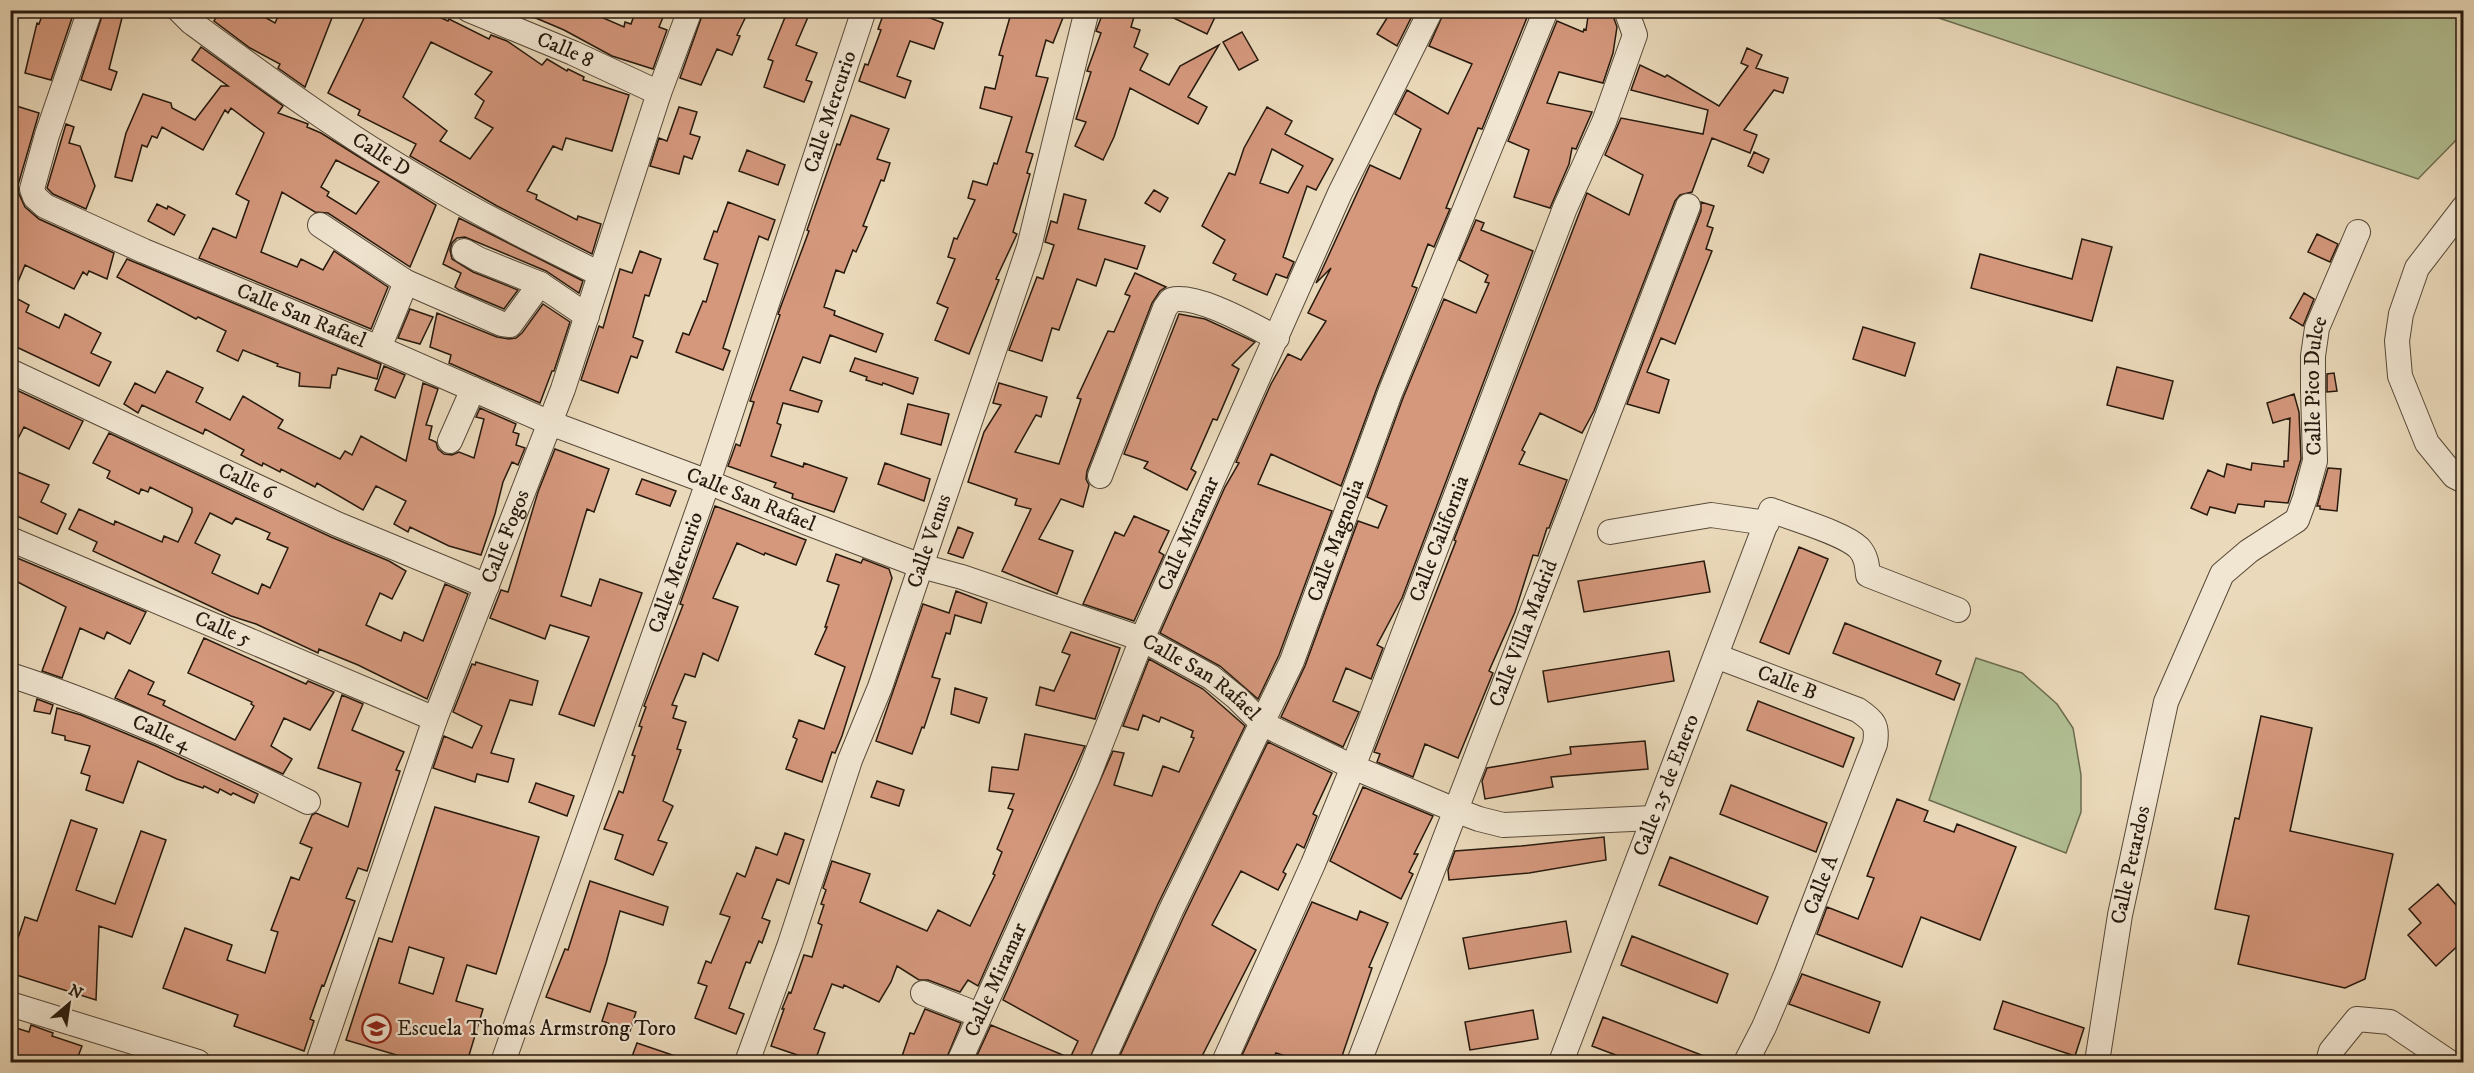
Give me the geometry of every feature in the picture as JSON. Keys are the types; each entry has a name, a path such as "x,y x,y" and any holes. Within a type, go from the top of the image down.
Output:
{"street":[{"name":"Calle San Rafael","path":"90,10 47,135 32,189 35,198 45,206 144,251 379,348 550,423 921,566 1008,592 1142,639 1211,677 1263,723 1353,766 1455,810 1503,825 1653,818"},
{"name":"Calle D","path":"179,10 191,22 288,93 424,182 600,274"},
{"name":"Calle 8","path":"468,10 573,53 658,93"},
{"name":"Calle Fogos","path":"318,1062 435,719 550,423 587,316 658,93 690,10"},
{"name":"Calle Mercurio","path":"503,1062 708,482 864,10"},
{"name":"Calle Venus","path":"747,1062 790,944 850,760 863,734 880,687 1029,247 1087,10"},
{"name":"Calle Miramar","path":"959,1062 1087,779 1142,639 1340,193 1431,10"},
{"name":"Calle Magnolia","path":"1102,1062 1171,910 1292,661 1390,393 1546,10"},
{"name":"Calle California","path":"1224,1062 1353,766 1565,208 1605,122 1635,35 1626,10"},
{"name":"Calle Villa Madrid","path":"1359,1062 1688,206"},
{"path":"2463,207 2417,268 2401,314 2397,341 2400,376 2427,443 2454,476 2463,482"},
{"path":"320,225 406,282 502,324 510,325 540,284"},
{"name":"Calle Pico Dulce","path":"2178,673 2222,574 2242,557 2296,520 2312,474 2316,445 2313,356 2317,328 2358,232"},
{"path":"464,251 540,284 587,316"},
{"path":"379,348 406,282"},
{"path":"1100,476 1171,300 1182,298 1197,302 1277,338"},
{"name":"Calle 6","path":"10,371 339,514 487,586"},
{"path":"450,441 473,389"},
{"path":"1610,532 1711,515 1769,517 1847,540 1858,548 1866,559 1868,575 1958,610"},
{"name":"Calle 25 de Enero","path":"1561,1062 1769,517"},
{"name":"Calle 5","path":"10,539 435,719"},
{"name":"Calle B","path":"1716,656 1858,711"},
{"name":"Calle Petardos","path":"2097,1062 2120,915 2166,702 2178,673"},
{"name":"Calle 4","path":"10,675 56,690 186,742 308,802"},
{"name":"Calle A","path":"1746,1062 1786,975 1875,744 1877,732 1872,719 1858,711"},
{"path":"923,993 979,1016"},
{"path":"10,1004 198,1062"},
{"path":"2328,1062 2331,1051 2357,1019 2390,1022 2449,1062"}],"green space":[{"path":"1918,11 2463,11 2463,133 2418,179"},
{"path":"1976,658 2022,673 2057,704 2073,728 2081,775 2081,812 2066,853 1929,800"}],"building":[{"path":"44,10 74,12 51,80 25,73 37,23 39,24"},
{"path":"104,10 124,10 109,69 117,72 111,90 81,80"},
{"path":"220,10 252,10 275,23 281,10 335,10 305,87 278,68 280,64 250,48 214,21"},
{"path":"368,10 423,10 448,21 449,19 489,39 491,35 507,41 542,65 547,59 567,71 568,69 584,77 583,80 629,95 612,151 566,138 562,150 553,146 527,191 537,195 536,199 577,220 578,216 601,224 592,254 497,206 410,156 416,144 358,115 360,110 328,93","holes":["431,42 492,72 475,94 484,101 475,118 493,128 470,159 440,141 447,131 403,97"]},
{"path":"517,10 585,10 624,27 625,22 631,24 636,10 666,10 659,27 667,30 653,69 612,56 564,30"},
{"path":"704,10 749,10 737,35 740,36 732,55 717,49 701,85 680,78"},
{"path":"788,10 811,10 796,45 817,53 806,80 812,82 804,102 764,87 773,61 768,59"},
{"path":"885,10 910,10 943,23 934,49 910,41 897,76 911,81 905,98 859,81 865,64 868,65 881,30 878,29"},
{"path":"1012,10 1066,10 1053,43 1046,40 1036,76 1048,78 1026,152 1033,154 1027,173 1030,174 1013,232 1017,234 996,279 999,280 969,354 935,340 948,308 937,303 955,259 948,257 954,238 957,239 975,200 968,198 973,181 987,185 994,163 997,164 1012,117 980,108 985,87 995,89 1003,56 999,55"},
{"path":"1104,10 1136,10 1131,27 1140,30 1134,47 1148,54 1140,70 1169,85 1180,66 1219,45 1188,97 1207,107 1198,124 1130,88 1114,137 1103,160 1075,146 1086,122 1076,119 1091,72 1087,71 1101,33 1096,31"},
{"path":"1157,10 1202,10 1215,17 1207,34"},
{"path":"1392,10 1415,10 1397,46 1377,34"},
{"path":"1445,10 1530,10 1482,129 1478,128 1446,208 1450,209 1434,247 1428,244 1412,286 1417,288 1341,486 1271,454 1258,484 1332,511 1279,655 1258,699 1220,666 1160,633 1225,487 1239,463 1236,462 1271,384 1288,354 1301,360 1326,321 1308,313 1331,268 1316,283 1370,165 1400,179 1421,129 1395,114 1407,90 1448,114 1472,64 1429,46"},
{"path":"1589,10 1612,13 1617,27 1613,53 1603,83 1559,72 1547,103 1592,112 1576,149 1572,148 1569,164 1550,208 1514,197 1529,150 1508,141 1557,21 1583,32 1584,29 1586,30"},
{"path":"1242,32 1258,60 1239,70 1223,42"},
{"path":"201,47 283,106 278,113 308,124 307,127 321,133 436,205 410,267 328,213 315,212 282,192 261,252 297,267 301,259 323,270 334,251 388,287 371,329 199,258 213,228 236,238 249,201 236,194 264,133 231,108 228,113 225,110 203,150 162,127 157,138 152,136 147,147 142,145 132,181 115,177 126,133 143,94 171,103 172,108 195,120 221,86 228,86 192,60","holes":["336,160 379,182 356,214 327,196 329,192 321,187"]},
{"path":"1747,48 1762,55 1756,68 1788,78 1783,93 1774,90 1744,130 1757,135 1750,153 1712,138 1692,192 1680,195 1675,201 1594,411 1582,433 1540,413 1522,450 1525,452 1519,464 1567,480 1538,556 1533,555 1515,612 1489,671 1493,673 1458,758 1425,744 1413,777 1377,762 1380,754 1374,752 1587,193 1629,215 1643,175 1605,155 1621,118 1703,134 1708,110 1631,90 1640,65 1665,77 1667,75 1719,106 1748,66 1741,63"},
{"path":"10,104 39,113 18,185 25,207 39,219 114,253 107,279 89,271 87,275 83,272 74,289 25,265 12,296 29,305 26,312 59,328 65,314 101,333 91,353 111,362 99,386 10,344"},
{"path":"679,107 697,112 690,134 700,137 692,159 684,156 679,174 650,166 659,138 667,141"},
{"path":"1267,107 1292,121 1285,134 1333,159 1316,190 1307,186 1283,257 1294,262 1287,278 1276,274 1267,295 1233,280 1236,274 1213,263 1225,240 1202,226 1229,173 1235,175 1244,148","holes":["1272,149 1303,166 1288,193 1260,183"]},
{"path":"851,115 889,129 877,159 890,163 863,226 867,227 856,252 853,250 844,273 836,270 824,307 835,311 834,315 883,334 876,352 830,335 820,363 803,357 790,390 822,401 818,412 783,403 777,423 781,425 771,456 803,467 804,463 847,478 834,512 792,498 793,494 774,487 776,483 728,466 736,444 740,446 754,402 750,401 780,315 778,314 809,231 807,230 837,144 840,145"},
{"path":"66,124 74,127 69,143 80,146 95,186 86,209 53,194 47,188"},
{"path":"747,150 785,165 778,185 739,171"},
{"path":"1754,152 1769,159 1763,173 1748,166"},
{"path":"1154,190 1168,198 1160,212 1145,203"},
{"path":"1064,194 1086,200 1078,229 1145,246 1137,269 1105,259 1096,286 1077,279 1059,330 1052,328 1042,361 1009,350 1037,277 1043,279 1054,245 1045,242 1051,221 1057,223"},
{"path":"728,202 775,220 768,240 759,236 723,348 730,351 723,370 676,352 683,333 689,335 703,301 706,302 718,264 704,259"},
{"path":"1701,202 1714,206 1707,226 1713,228 1706,249 1712,251 1675,344 1661,338 1647,372 1669,380 1659,413 1627,404 1701,211"},
{"path":"157,204 167,209 168,206 185,215 174,235 148,221"},
{"path":"459,218 583,281 579,293 546,271 465,237 457,238 452,243 450,250 452,259 473,272 518,290 504,309 459,290 455,287 461,273 443,264"},
{"path":"1476,220 1484,223 1481,230 1533,251 1402,598 1377,645 1383,648 1371,679 1346,668 1333,701 1359,712 1343,747 1281,717 1305,666 1358,521 1378,528 1387,506 1367,497 1403,398 1444,299 1476,313 1489,283 1485,282 1488,275 1459,260"},
{"path":"2317,234 2338,244 2330,262 2308,252"},
{"path":"2082,239 2112,247 2092,321 1971,288 1980,254 2072,279"},
{"path":"640,251 661,259 649,296 645,295 633,337 643,341 637,358 631,356 618,393 581,380 599,326 603,328 620,269 632,273"},
{"path":"127,259 381,364 377,379 338,368 336,375 332,375 330,388 299,386 300,373 277,366 278,364 243,350 238,361 217,351 226,331 198,317 196,319 117,277"},
{"path":"1135,273 1166,287 1160,291 1152,303 1087,471 1086,479 1089,485 1083,507 1061,499 1039,539 1073,551 1057,594 1002,571 1031,509 1015,505 1017,499 968,482 984,432 1001,405 993,403 999,383 1047,397 1041,417 1036,415 1015,452 1059,464 1081,399 1077,398 1108,331 1114,332 1130,296 1125,294"},
{"path":"2304,293 2314,299 2303,326 2290,318"},
{"path":"543,304 570,322 554,371 552,371 540,403 449,363 451,355 430,347 437,313 497,337 509,339 516,338 522,333"},
{"path":"410,309 433,317 420,344 398,338"},
{"path":"1179,314 1205,319 1255,342 1232,365 1239,369 1217,420 1213,419 1191,469 1196,472 1187,490 1144,468 1148,462 1124,454"},
{"path":"1863,327 1915,343 1905,376 1853,359"},
{"path":"855,358 918,378 913,394 883,383 882,385 866,380 867,377 850,371"},
{"path":"384,366 405,375 395,398 375,390"},
{"path":"2117,367 2173,381 2163,419 2107,405"},
{"path":"167,371 203,388 196,402 230,420 243,396 283,420 278,428 340,459 345,451 352,455 361,436 406,461 423,383 438,389 426,425 432,426 429,439 436,442 438,449 444,454 452,455 459,452 474,458 484,419 476,417 480,408 516,424 513,432 519,434 516,445 525,448 518,465 512,462 503,482 481,555 449,546 410,527 408,532 394,524 406,501 376,486 363,510 317,483 315,487 281,469 280,472 263,463 262,466 241,455 244,450 205,429 203,434 142,405 138,413 124,404 135,383 155,393"},
{"path":"2334,373 2337,391 2327,392 2327,374"},
{"path":"10,387 83,421 69,449 24,427 10,454"},
{"path":"2294,394 2299,412 2301,459 2288,503 2265,501 2264,507 2238,504 2235,513 2210,507 2207,515 2191,508 2208,470 2224,477 2227,464 2251,470 2252,463 2284,467 2284,461 2288,461 2290,418 2273,423 2267,403"},
{"path":"908,404 949,414 941,445 901,434"},
{"path":"109,433 331,537 389,561 406,571 392,599 380,593 366,625 401,641 404,632 423,641 445,584 468,594 427,699 358,665 319,649 318,653 256,624 231,616 93,551 97,542 69,529 79,509 114,525 115,521 162,542 164,536 178,542 192,508 150,487 148,492 141,489 139,494 107,478 110,471 93,463","holes":["210,513 232,524 236,518 270,533 267,539 288,548 270,588 262,584 258,594 212,573 220,555 195,543"]},
{"path":"555,449 609,469 594,512 587,509 561,596 591,606 600,579 642,593 594,726 559,714 589,637 550,625 545,639 490,618 501,590 508,592 538,492"},
{"path":"885,463 930,479 924,501 878,484"},
{"path":"2328,468 2341,469 2337,511 2320,509 2320,506 2317,506"},
{"path":"10,469 49,485 41,502 66,514 57,534 10,513"},
{"path":"642,479 676,491 670,506 636,494"},
{"path":"715,506 806,540 796,565 765,553 764,555 737,543 713,598 738,607 718,661 703,653 695,677 685,674 672,705 677,706 673,718 686,722 677,749 681,750 663,801 673,806 658,840 667,843 653,875 615,859 623,835 604,829 619,791 623,793 635,756 632,755 642,727 639,726 646,707 644,706 683,605 680,604"},
{"path":"1134,516 1169,531 1159,552 1164,555 1134,621 1083,604 1115,532 1124,536"},
{"path":"958,527 973,533 963,558 948,553"},
{"path":"1799,547 1828,559 1789,654 1760,642"},
{"path":"836,554 861,563 863,559 889,569 892,578 842,736 835,753 832,752 822,782 786,769 797,739 793,737 799,720 824,729 845,667 815,654 827,627 825,627 839,585 827,581"},
{"path":"10,555 146,612 130,644 107,632 104,639 80,628 62,678 42,671 66,607 10,578"},
{"path":"1704,561 1710,592 1584,612 1578,581"},
{"path":"956,591 987,603 981,623 955,615 950,634 946,633 932,677 940,679 924,728 922,727 912,754 876,741 923,604 949,613"},
{"path":"1845,623 1941,661 1936,674 1960,684 1954,700 1833,653"},
{"path":"1071,632 1120,648 1095,719 1036,705 1040,687 1054,691 1070,655 1062,652"},
{"path":"204,638 306,684 308,681 334,692 310,730 284,718 271,746 292,759 283,774 115,698 129,670 154,682 148,694 165,701 163,705 235,740 254,706 252,702 188,673"},
{"path":"1669,651 1674,681 1548,702 1543,671"},
{"path":"1149,659 1203,689 1245,726 1158,904 1088,1062 974,1062 991,1025 1070,1058 1078,1041 1003,1000 1113,751 1124,753 1114,785 1152,796 1163,766 1179,772 1194,738 1191,737 1193,731 1161,717 1159,722 1143,715 1138,730 1123,726"},
{"path":"476,662 538,681 532,705 510,700 491,753 514,759 508,782 477,774 475,782 433,768 444,736 472,748 482,726 453,712 472,664 475,665"},
{"path":"955,688 987,698 979,723 951,714"},
{"path":"342,695 363,704 352,730 404,752 396,770 400,771 367,871 358,868 346,898 355,901 310,1019 314,1021 304,1051 234,1026 238,1015 163,988 185,928 232,945 227,960 265,973 278,932 271,930 291,877 299,880 312,848 300,843 312,815 316,813 348,827 361,783 318,768"},
{"path":"37,699 53,705 50,714 34,711"},
{"path":"1758,701 1854,738 1843,767 1747,730"},
{"path":"57,708 81,715 156,746 258,794 254,803 233,793 231,795 220,789 218,793 204,786 203,788 177,779 138,761 123,803 86,790 90,776 81,773 90,746 65,740 65,736 52,733"},
{"path":"2261,716 2312,728 2290,831 2393,854 2365,979 2345,988 2238,964 2249,916 2215,909 2235,818 2239,819"},
{"path":"1025,734 1085,746 978,986 968,980 960,992 928,980 919,980 897,966 879,1002 844,985 843,988 832,984 814,1029 825,1033 815,1061 771,1046 784,1009 782,1009 789,992 791,993 804,955 812,957 822,925 818,923 824,905 821,904 826,890 823,888 832,861 870,874 860,902 927,931 938,910 970,926 995,875 993,874 1002,852 997,849 1013,810 1008,808 1014,794 989,791 992,767 1018,770"},
{"path":"1645,741 1648,769 1551,777 1553,787 1485,799 1482,781 1487,768 1571,754 1570,747"},
{"path":"1268,742 1332,773 1313,814 1317,816 1304,848 1297,844 1283,872 1286,874 1278,890 1241,871 1212,925 1256,950 1199,1062 1117,1062 1184,916"},
{"path":"877,781 904,790 899,806 871,797"},
{"path":"536,783 574,796 567,816 529,802"},
{"path":"1731,785 1827,823 1816,852 1720,814"},
{"path":"1363,787 1433,816 1414,854 1418,854 1409,872 1413,874 1401,899 1330,861"},
{"path":"1897,799 1928,811 1924,821 1954,832 1957,824 2016,847 1980,940 1921,917 1902,967 1817,934 1827,907 1858,919 1874,878 1867,876"},
{"path":"435,807 539,837 496,974 467,965 456,1001 483,1009 467,1062 420,1062 346,1040 379,938 392,942","holes":["409,947 444,958 433,994 399,983"]},
{"path":"71,820 97,829 76,890 115,904 141,831 166,840 132,937 99,926 96,1000 10,973 10,962 25,917 37,921"},
{"path":"785,833 804,840 789,884 777,879 762,918 770,921 762,943 759,941 750,963 746,962 729,1008 744,1014 736,1034 695,1018 707,986 698,983 706,961 711,963 730,917 720,914 737,873 745,877 756,847 777,855"},
{"path":"1604,837 1606,860 1529,873 1449,880 1448,870 1455,851"},
{"path":"1670,857 1768,897 1757,924 1659,885"},
{"path":"590,881 668,907 663,925 620,911 590,1012 546,997 565,949 568,950"},
{"path":"2438,884 2463,913 2463,941 2436,966 2408,935 2421,923 2409,909"},
{"path":"1312,902 1357,920 1360,911 1388,923 1369,967 1372,968 1340,1062 1304,1062 1276,1053 1272,1062 1239,1062"},
{"path":"1566,921 1571,952 1469,969 1463,938"},
{"path":"1632,936 1728,974 1717,1003 1621,965"},
{"path":"1802,974 1880,1002 1869,1033 1789,1004"},
{"path":"2003,1001 2084,1028 2075,1056 1994,1029"},
{"path":"608,1003 636,1012 630,1031 602,1021"},
{"path":"925,1009 961,1023 945,1062 900,1062 910,1033 914,1034"},
{"path":"1533,1010 1538,1039 1470,1050 1465,1022"},
{"path":"1603,1017 1717,1062 1634,1062 1592,1046"},
{"path":"31,1025 53,1033 52,1036 82,1046 76,1062 10,1062 10,1026 29,1032"},
{"path":"637,1043 687,1060 686,1062 630,1062"}],"place":[{"name":"Escuela Thomas Armstrong Toro","path":"376,1029"}]}
